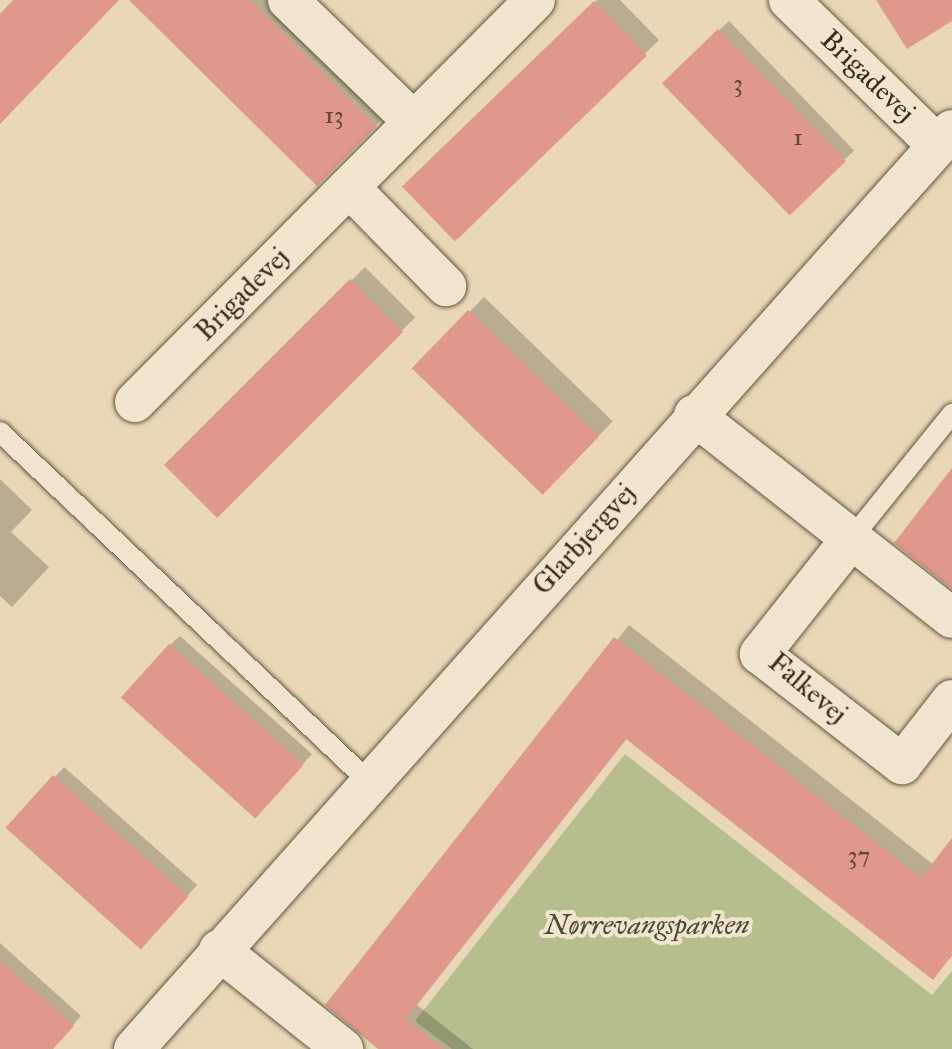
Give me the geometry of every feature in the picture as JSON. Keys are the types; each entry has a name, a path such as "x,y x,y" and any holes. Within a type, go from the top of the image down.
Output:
{"street":[{"path":"288,0 414,122"},
{"name":"Brigadevej","path":"135,402 535,0"},
{"name":"Brigadevej","path":"798,3 944,137"},
{"name":"Glarbjergvej","path":"134,1049 368,781 944,137"},
{"path":"349,187 446,286"},
{"path":"694,415 952,618"},
{"name":"Falkevej","path":"851,539 760,654 902,764 952,700"},
{"path":"219,950 343,1049"}],"lane":[{"path":"851,539 952,414"},
{"path":"0,432 368,781"}],"green space":[{"name":"Nørrevangsparken","path":"625,754 932,995 952,971 952,1049 452,1049 415,1021"}],"building":[{"path":"13,0 119,0 0,124 0,14"},
{"path":"129,0 249,0 376,127 317,186"},
{"path":"876,0 952,0 952,21 907,49"},
{"path":"594,1 647,56 455,241 402,186"},
{"path":"718,29 846,161 790,216 662,83"},
{"path":"350,279 403,332 217,518 164,465"},
{"path":"468,310 599,436 543,495 412,368"},
{"path":"952,468 952,589 894,543"},
{"path":"614,637 921,878 952,838 952,955 933,980 626,739 405,1019 443,1049 378,1049 325,1005"},
{"path":"169,644 304,765 255,819 121,698"},
{"path":"53,775 188,897 141,950 5,828"},
{"path":"0,961 74,1026 53,1049 0,1049"}]}
